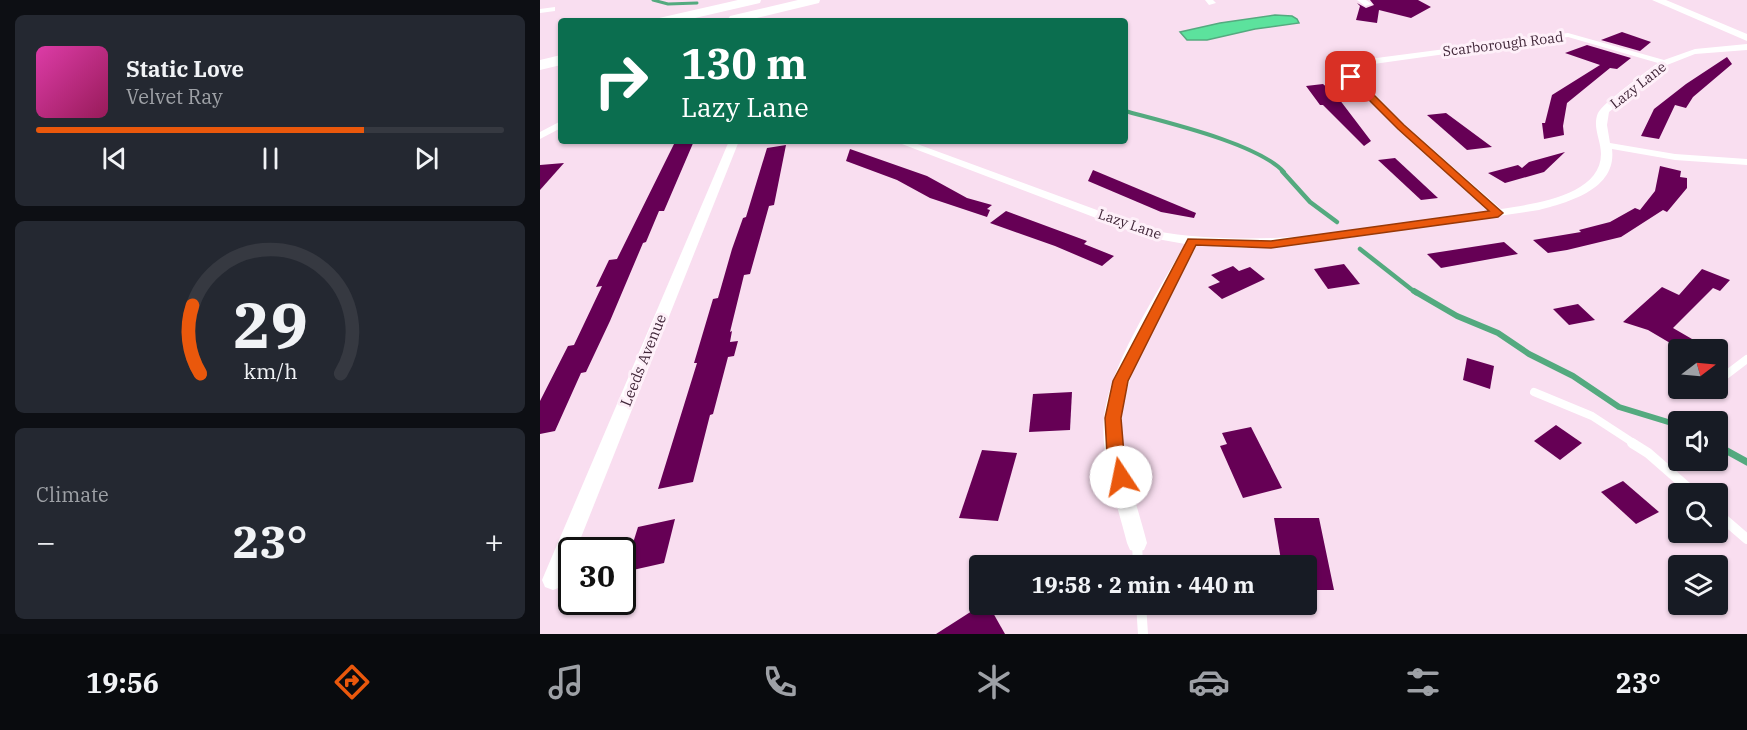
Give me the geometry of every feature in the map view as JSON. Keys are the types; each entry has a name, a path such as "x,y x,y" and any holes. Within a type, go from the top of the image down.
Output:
{"highway":[{"path":"677,18 755,0"},
{"path":"738,18 814,0"},
{"path":"540,50 558,46"},
{"path":"540,65 558,61"}],"street":[{"path":"1657,0 1747,38"},
{"path":"540,11 552,9"},
{"name":"Scarborough Road","path":"1498,213 1401,127 1364,88 1338,66 1568,35 1665,63"},
{"name":"Lazy Lane","path":"907,144 1151,234 1192,242 1271,245 1554,203 1588,187 1600,176 1607,155 1600,128 1604,111 1665,63 1680,56 1747,47"},
{"path":"540,136 558,126"},
{"name":"Leeds Avenue","path":"553,580 733,144"},
{"path":"1605,145 1675,157 1747,162"},
{"path":"1137,543 1115,454 1113,418 1120,381 1127,365 1192,242"}],"lane":[{"path":"1728,373 1747,359"},
{"path":"1534,392 1592,416 1648,453 1682,483"},
{"path":"1728,523 1747,539"},
{"path":"1137,543 1138,555"},
{"path":"1142,615 1143,634"}],"shaded area":[{"path":"1275,15 1292,16 1299,23 1255,29 1207,40 1187,40 1180,32 1220,23"}],"building":[{"path":"1370,0 1418,0 1431,7 1411,18 1379,10 1377,23 1356,20 1360,6 1357,3 1366,8 1374,5"},
{"path":"1622,32 1651,42 1640,51 1601,40"},
{"path":"1587,45 1631,58 1617,69 1610,68 1567,103 1563,126 1564,135 1544,139 1542,123 1545,123 1552,95 1600,65 1565,53"},
{"path":"1727,57 1732,64 1693,97 1686,108 1675,105 1659,139 1641,136 1654,109"},
{"path":"1323,84 1336,95 1371,141 1364,146 1323,105 1320,105 1306,86"},
{"path":"1446,113 1492,147 1467,150 1427,115"},
{"path":"674,144 693,144 664,211 659,211 646,242 643,243 610,321 586,372 581,373 555,431 540,434 540,401 568,346 574,345 602,286 596,287 609,260 617,259"},
{"path":"786,145 774,205 769,206 750,274 744,275 730,332 732,331 730,342 738,341 734,356 728,357 693,482 658,489 697,363 694,363 713,299 718,298 732,249 743,218 746,217 767,148"},
{"path":"850,149 927,176 967,198 992,205 987,209 990,210 987,217 930,198 897,180 846,161"},
{"path":"1565,152 1544,172 1505,183 1488,173 1518,165 1522,168 1529,162"},
{"path":"1395,158 1438,198 1421,200 1378,160"},
{"path":"564,163 540,190 540,165"},
{"path":"1660,166 1681,171 1680,177 1687,178 1687,188 1667,212 1663,210 1621,237 1567,250 1548,253 1533,240 1581,232 1579,230 1610,222 1635,208 1640,210 1655,191"},
{"path":"1093,170 1196,213 1194,218 1161,212 1088,181"},
{"path":"1006,211 1087,241 1084,244 1114,256 1102,266 1055,246 990,223"},
{"path":"1504,242 1518,254 1441,268 1427,254"},
{"path":"1344,264 1360,284 1328,289 1314,269"},
{"path":"1233,266 1239,271 1250,267 1265,279 1222,299 1208,287 1220,282 1211,275"},
{"path":"1702,269 1730,280 1720,291 1713,288 1673,328 1692,339 1668,339 1668,342 1648,330 1623,322 1662,287 1679,295"},
{"path":"1578,304 1595,320 1569,325 1553,309"},
{"path":"1467,358 1494,366 1490,389 1463,380"},
{"path":"1072,392 1070,430 1029,432 1033,394"},
{"path":"1556,425 1582,443 1560,460 1534,441"},
{"path":"1251,427 1282,488 1243,498 1220,446 1227,444 1222,433"},
{"path":"982,450 1017,453 998,521 959,518"},
{"path":"1623,481 1659,512 1636,524 1601,492"},
{"path":"1274,518 1319,518 1334,590 1317,590 1317,555 1280,555"},
{"path":"675,519 664,563 636,569 635,537 638,527"},
{"path":"969,613 969,615 994,615 1005,634 936,634"}],"waterway":[{"path":"653,0 668,4 697,3"},
{"path":"1128,112 1186,127 1232,143 1271,162 1284,172"},
{"path":"1282,171 1310,202 1337,222"},
{"path":"1360,249 1416,293"},
{"path":"1414,291 1457,316 1498,333 1529,354 1573,376 1619,407 1668,422"},
{"path":"1728,452 1747,462"}],"route":[{"path":"1121,477 1115,454 1113,418 1120,381 1192,242 1271,245 1498,213 1401,127 1351,77"}]}
